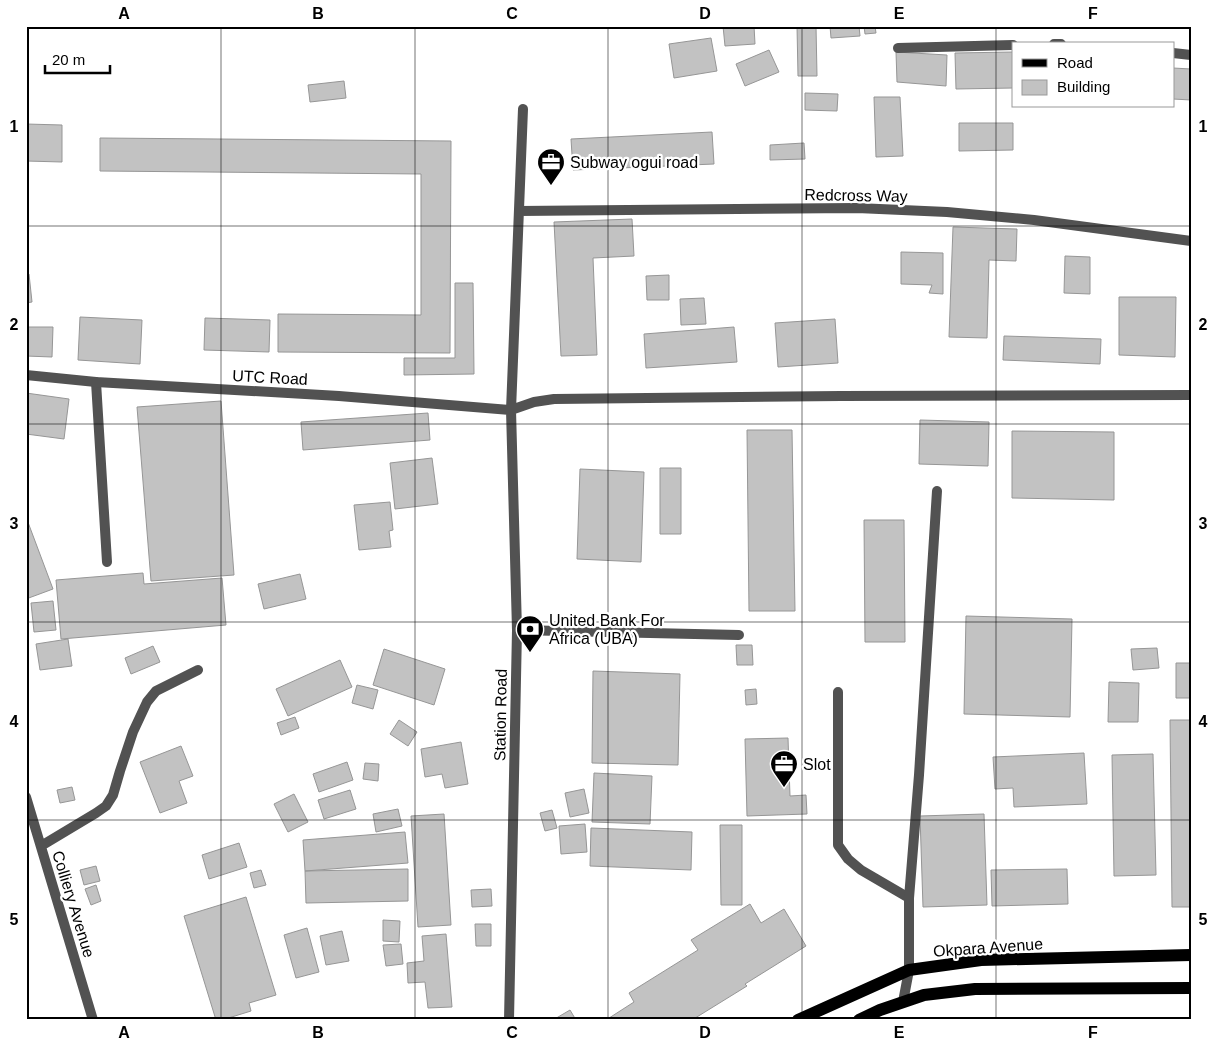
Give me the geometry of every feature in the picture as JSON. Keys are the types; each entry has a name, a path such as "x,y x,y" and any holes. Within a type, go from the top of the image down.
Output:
{"main road":[{"name":"Okpara Avenue","path":"798,1020 909,970 981,960 1191,955"},
{"path":"859,1020 880,1010 924,995 975,989 1191,988"}],"street":[{"path":"898,48 1012,45"},
{"path":"1174,53 1191,55"},
{"name":"Station Road","path":"509,1020 517,630 511,410 523,109"},
{"name":"Redcross Way","path":"519,210 857,208 946,212 1034,220 1191,241"},
{"name":"UTC Road","path":"26,376 96,382 339,396 511,410"},
{"path":"96,382 107,562"},
{"path":"511,410 534,402 554,399 1191,395"},
{"path":"902,1002 909,970 909,898 919,775 936,491"},
{"path":"517,630 739,635"},
{"path":"41,846 96,814 106,806 113,795 133,732 147,702 156,691 198,670"},
{"path":"838,692 838,845 848,859 861,870 909,898"},
{"name":"Colliery Avenue","path":"26,797 93,1020"}],"building":[{"path":"723,26 754,26 755,44 725,46"},
{"path":"797,26 816,26 817,76 798,76"},
{"path":"830,26 859,26 860,36 831,38"},
{"path":"864,26 875,26 876,33 865,34"},
{"path":"711,38 717,71 674,78 669,44"},
{"path":"769,50 779,72 745,86 736,64"},
{"path":"896,52 947,55 946,86 897,82"},
{"path":"1012,52 1012,88 956,89 955,53"},
{"path":"1174,68 1191,69 1191,100 1174,99"},
{"path":"344,81 346,98 310,102 308,85"},
{"path":"805,93 838,94 837,111 805,110"},
{"path":"874,97 900,97 903,156 876,157"},
{"path":"959,123 1013,123 1013,150 959,151"},
{"path":"26,124 62,125 62,162 26,161"},
{"path":"712,132 714,164 573,170 571,139"},
{"path":"100,138 451,141 450,353 278,352 278,314 421,315 421,174 100,171"},
{"path":"804,143 805,159 770,160 770,145"},
{"path":"632,219 634,256 593,258 597,355 561,356 554,222"},
{"path":"953,227 1017,229 1016,261 989,260 987,338 949,337"},
{"path":"901,252 943,253 943,294 929,293 932,285 901,284"},
{"path":"1065,256 1090,257 1090,294 1064,293"},
{"path":"26,274 29,274 32,302 26,303"},
{"path":"669,275 669,300 647,300 646,276"},
{"path":"455,283 473,283 474,374 404,375 404,358 455,358"},
{"path":"1119,297 1176,297 1175,357 1119,355"},
{"path":"704,298 706,324 681,325 680,299"},
{"path":"80,317 142,320 140,364 78,360"},
{"path":"205,318 270,320 269,352 204,350"},
{"path":"835,319 838,363 778,367 775,323"},
{"path":"26,327 53,327 52,357 26,356"},
{"path":"734,327 737,362 646,368 644,334"},
{"path":"1004,336 1101,339 1100,364 1003,360"},
{"path":"26,393 69,399 64,439 26,434"},
{"path":"221,401 234,575 151,581 137,407"},
{"path":"428,413 430,440 303,450 301,422"},
{"path":"920,420 989,422 988,466 919,464"},
{"path":"747,430 792,430 795,611 749,611"},
{"path":"1012,431 1114,432 1114,500 1012,498"},
{"path":"432,458 438,504 395,509 390,463"},
{"path":"660,468 681,468 681,534 660,534"},
{"path":"580,469 644,472 641,562 577,559"},
{"path":"390,502 393,530 389,531 391,547 359,550 354,505"},
{"path":"26,517 53,589 26,599"},
{"path":"864,520 904,520 905,642 865,642"},
{"path":"143,573 144,584 222,578 226,625 61,639 56,580"},
{"path":"300,574 306,599 264,609 258,584"},
{"path":"53,601 56,630 34,632 31,603"},
{"path":"966,616 1072,619 1070,717 964,714"},
{"path":"68,639 72,666 40,670 36,644"},
{"path":"736,645 752,645 753,665 737,665"},
{"path":"153,646 160,662 131,674 125,658"},
{"path":"1157,648 1159,668 1133,670 1131,649"},
{"path":"384,649 445,669 434,705 373,685"},
{"path":"340,660 352,687 288,716 276,689"},
{"path":"1176,663 1191,663 1191,698 1176,698"},
{"path":"593,671 680,674 678,765 592,763"},
{"path":"1109,682 1139,683 1138,722 1108,722"},
{"path":"357,685 378,690 373,709 352,703"},
{"path":"756,689 757,704 746,705 745,690"},
{"path":"295,717 299,728 281,735 277,723"},
{"path":"399,720 417,732 408,746 390,734"},
{"path":"1170,720 1191,720 1191,907 1172,907"},
{"path":"788,738 790,796 806,795 807,814 747,816 745,739"},
{"path":"461,742 468,784 445,788 442,774 425,777 421,749"},
{"path":"181,746 193,776 179,781 187,803 160,813 140,762"},
{"path":"1084,753 1087,804 1014,807 1013,788 995,789 993,757"},
{"path":"1153,754 1156,875 1114,876 1112,755"},
{"path":"347,762 353,780 319,792 313,774"},
{"path":"365,763 379,764 378,781 363,779"},
{"path":"594,773 652,776 650,824 592,822"},
{"path":"72,787 75,800 60,803 57,790"},
{"path":"584,789 589,813 570,817 565,793"},
{"path":"350,790 356,809 324,819 318,800"},
{"path":"294,794 308,822 288,832 274,804"},
{"path":"398,809 402,826 376,832 373,814"},
{"path":"552,810 557,828 545,831 540,813"},
{"path":"444,814 451,925 418,927 411,816"},
{"path":"984,814 987,905 923,907 920,816"},
{"path":"585,824 587,852 561,854 559,826"},
{"path":"720,825 742,825 742,905 721,905"},
{"path":"591,828 692,832 691,870 590,866"},
{"path":"405,832 408,863 305,871 303,840"},
{"path":"239,843 247,867 209,879 202,855"},
{"path":"96,866 100,881 84,885 80,870"},
{"path":"408,869 408,901 306,903 305,871"},
{"path":"1067,869 1068,904 992,906 991,870"},
{"path":"261,870 266,885 254,888 250,873"},
{"path":"96,885 101,901 91,905 85,889"},
{"path":"491,889 492,906 472,907 471,890"},
{"path":"246,897 276,995 249,1003 251,1011 216,1020 184,916"},
{"path":"750,904 761,923 784,909 806,946 692,1020 606,1020 634,1002 629,993 698,950 691,940"},
{"path":"383,920 400,921 399,942 383,941"},
{"path":"475,924 491,924 491,946 476,946"},
{"path":"307,928 319,972 296,978 284,935"},
{"path":"342,931 349,961 326,965 320,936"},
{"path":"446,934 452,1007 428,1008 425,982 408,983 407,963 424,961 422,936"},
{"path":"401,944 403,964 386,966 383,945"},
{"path":"570,1010 576,1020 553,1020"}],"place":[{"name":"Subway ogui road","path":"551,186"},
{"name":"United Bank For Africa (UBA)","path":"530,653"},
{"name":"Slot","path":"784,788"}]}
